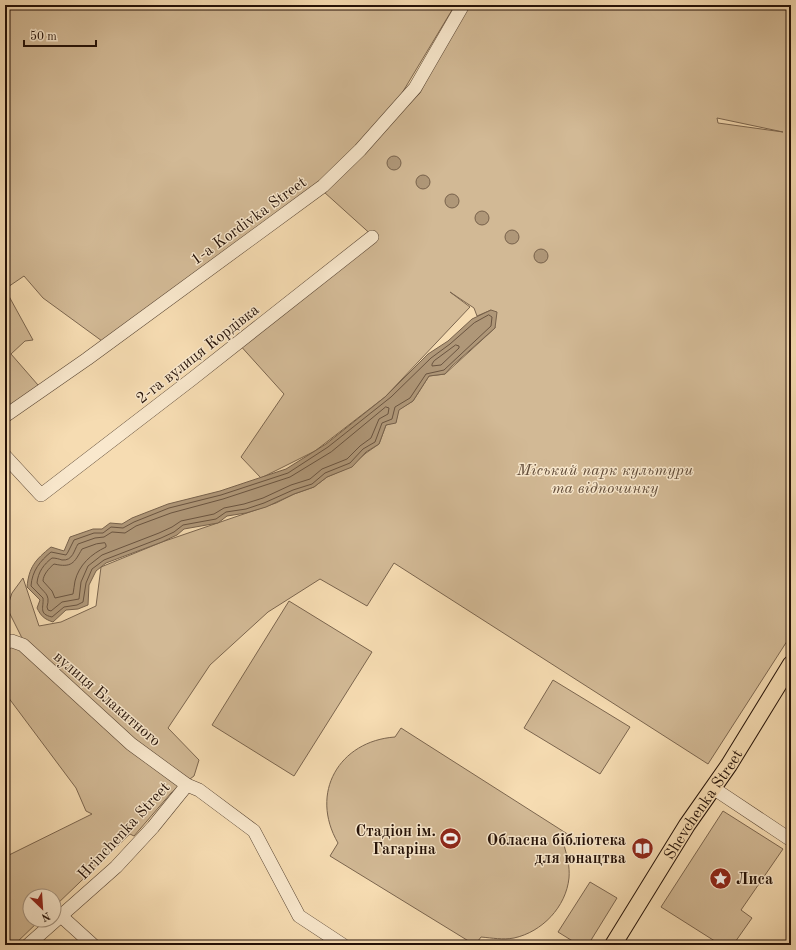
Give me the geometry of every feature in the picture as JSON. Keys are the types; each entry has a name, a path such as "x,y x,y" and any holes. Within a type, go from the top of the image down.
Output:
{"main road":[{"name":"Shevchenka Street","path":"613,945 687,825 713,788 790,668"}],"street":[{"name":"1-a Kordivka Street","path":"5,416 323,186 360,150 415,88 464,5"},
{"name":"2-га вулиця Кордівка","path":"5,456 41,494 192,379 372,237"},
{"name":"вулиця Блакитного","path":"5,642 12,641 23,645 131,744 187,785 199,790 254,831 300,916 343,945"},
{"name":"Hrinchenka Street","path":"62,915 116,867 153,827 187,785"},
{"path":"713,788 791,840"},
{"path":"62,917 93,945"},
{"name":"Hrinchenka Street","path":"28,945 47,928"}],"green space":[{"path":"5,5 455,5 393,108 346,159 290,205 102,341 43,298 24,276 5,289"},
{"name":"Міський парк культури та відпочинку","path":"464,5 669,5 678,8 680,5 699,5 710,7 713,5 791,5 791,635 708,764 394,563 367,606 320,579 268,612 210,665 168,728 199,760 194,776 171,793 134,836 130,834 62,899 62,888 22,888 22,928 32,928 14,945 5,945 5,857 92,814 86,811 76,788 5,693 5,648 25,644 7,608 12,593 23,578 39,626 61,622 96,606 101,567 162,542 276,503 294,494 314,487 327,477 350,467 379,444 386,425 396,422 398,410 413,401 429,376 445,374 495,328 491,310 477,316 474,308 450,292 470,307 385,397 315,451 261,478 241,457 284,394 238,343 375,238 324,192 420,93","holes":["717,118 783,132 718,123"]},
{"path":"5,289 33,340 25,341 11,354 38,385 32,393 9,407 5,401"},
{"path":"289,601 372,652 294,776 212,725"},
{"path":"553,680 630,727 600,774 524,728"},
{"name":"Стадіон ім. Гагаріна","path":"401,728 569,835 564,845 569,869 567,889 558,908 543,924 524,935 514,938 502,939 481,937 475,945 330,856 338,843 330,824 327,806 329,789 335,773 345,759 358,748 375,741 395,737"},
{"path":"723,811 783,849 741,910 752,918 733,945 721,945 661,907"},
{"path":"590,882 617,898 588,945 579,945 558,932"}],"water":[{"path":"391,156 397,156 401,160 401,166 397,170 391,170 387,166 387,160"},
{"path":"420,175 426,175 430,179 430,185 426,189 420,189 416,185 416,179"},
{"path":"449,194 455,194 459,198 459,204 455,208 449,208 445,204 445,198"},
{"path":"479,211 485,211 489,215 489,221 485,225 479,225 475,221 475,215"},
{"path":"509,230 515,230 519,234 519,240 515,244 509,244 505,240 505,234"},
{"path":"538,249 544,249 548,253 548,259 544,263 538,263 534,259 534,253"},
{"path":"491,310 497,312 495,328 445,374 429,376 413,401 399,410 396,423 386,425 379,444 366,452 352,467 327,477 314,487 294,494 266,507 246,513 227,516 218,523 184,529 177,535 162,542 106,563 96,571 89,585 88,605 78,609 66,610 53,622 43,617 40,613 37,608 40,600 27,587 29,574 37,560 51,547 64,551 70,537 93,529 102,529 110,523 122,524 132,518 168,504 220,491 286,469 326,444 385,397 428,354 448,341 472,319"}],"place":[{"name":"Стадіон ім. Гагаріна","path":"451,839"},
{"name":"Обласна бібліотека для юнацтва","path":"642,848"},
{"name":"Лиса","path":"720,878"}]}
